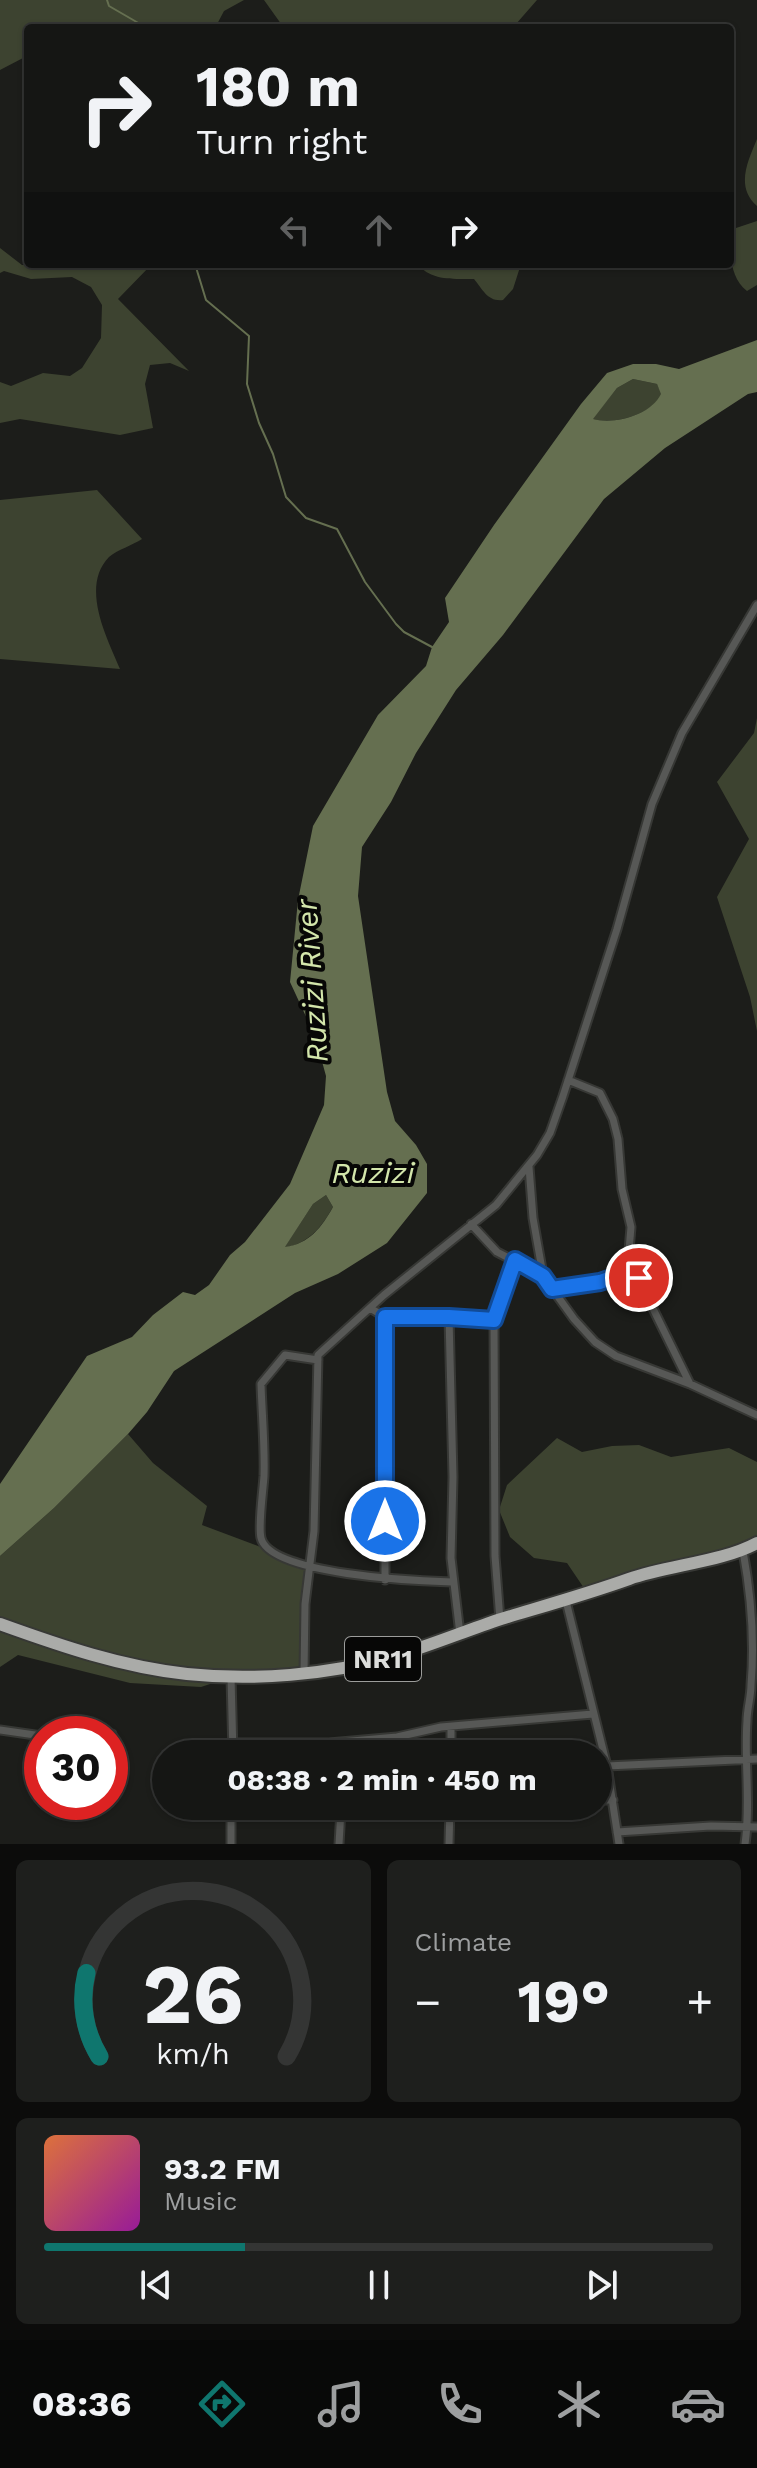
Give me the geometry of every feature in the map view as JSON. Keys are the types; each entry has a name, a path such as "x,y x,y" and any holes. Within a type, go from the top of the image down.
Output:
{"highway":[{"name":"NR11","path":"0,1624 86,1654 188,1674 231,1677 304,1673 392,1657 656,1569 743,1551 757,1543"}],"street":[{"path":"304,1673 305,1604 312,1566 318,1355 370,1308 496,1205 529,1167 550,1133 621,916 652,804 682,733 757,605"},
{"path":"568,1080 600,1093 613,1119 618,1139 622,1189 631,1227 627,1274"},
{"path":"529,1167 533,1218 543,1276 595,1342 616,1356 690,1384 757,1415"},
{"path":"471,1224 497,1252 543,1276"},
{"path":"500,1620 495,1556 494,1320 515,1260"},
{"path":"552,1289 636,1274 690,1384"},
{"path":"370,1308 385,1317 494,1320"},
{"path":"385,1317 385,1580"},
{"path":"449,1317 452,1582 460,1634"},
{"path":"318,1360 285,1355 261,1384 264,1471 260,1537 267,1549 291,1561 385,1580 452,1582"},
{"path":"743,1551 752,1603 755,1655 746,1723 753,1759 745,1844"},
{"path":"566,1601 600,1740"},
{"path":"231,1677 233,1740"},
{"path":"363,1740 451,1727 593,1714"},
{"path":"451,1727 451,1740"},
{"path":"0,1730 24,1733"},
{"path":"612,1766 753,1759"},
{"path":"612,1794 619,1844"},
{"path":"231,1820 231,1844"},
{"path":"339,1844 340,1820"},
{"path":"449,1844 450,1820"},
{"path":"617,1832 711,1826 757,1827"}],"shaded area":[{"path":"0,0 244,0 224,11 217,24 24,24 24,58 0,70"},
{"path":"264,0 537,0 516,24 281,24"},
{"path":"757,139 757,206 746,191 745,174"},
{"path":"757,221 757,285 747,291 734,271 734,229"},
{"path":"0,248 24,268 148,268 118,299 189,371 170,363 150,365 145,384 153,428 120,435 20,419 0,423 0,382 11,386 43,373 70,376 82,368 101,338 102,305 91,287 72,277 31,279 4,271 0,273"},
{"path":"421,268 520,268 513,289 503,300 486,294 474,279 451,279"},
{"path":"633,379 657,384 662,394 650,408 631,417 611,421 592,419 617,388"},
{"path":"97,490 142,539 109,557 97,583 96,597 103,628 120,669 0,659 0,500"},
{"path":"757,718 757,1031 750,997 717,897 749,839 717,782 754,733"},
{"path":"326,1195 333,1207 319,1228 301,1242 284,1248 313,1204"},
{"path":"128,1434 153,1463 207,1506 202,1525 312,1566 305,1604 304,1673 231,1677 201,1687 130,1683 18,1655 0,1667 0,1556 54,1508"},
{"path":"557,1438 582,1452 639,1445 671,1457 729,1448 757,1462 757,1543 588,1594 567,1563 534,1558 510,1537 499,1510 507,1485"}],"water":[{"name":"Ruzizi","path":"757,340 757,392 748,394 665,448 604,499 503,635 456,690 362,847 358,896 387,1092 395,1121 416,1145 427,1164 427,1193 387,1243 338,1274 295,1293 174,1371 128,1434 54,1508 0,1556 0,1484 87,1356 132,1337 153,1315 183,1292 195,1295 209,1285 290,1184 324,1105 326,1076 315,1036 290,982 298,900 313,826 378,715 426,666 432,647 449,622 445,598 581,404 607,373 633,364 656,364 679,369","holes":["633,379 657,384 661,394 656,401 631,417 611,421 593,419 617,388","326,1195 333,1207 319,1228 301,1242 285,1247 313,1204"]}],"waterway":[{"path":"107,0 109,6 140,24"},
{"path":"196,268 206,300 249,336 247,384 286,497 306,518 337,529 365,582 396,624 404,632 432,647"}],"route":[{"path":"385,1521 385,1317 494,1320 515,1260 543,1276 552,1289 600,1282 630,1273 639,1278"}],"water label":[{"name":"Ruzizi River","path":"312,981"}]}
